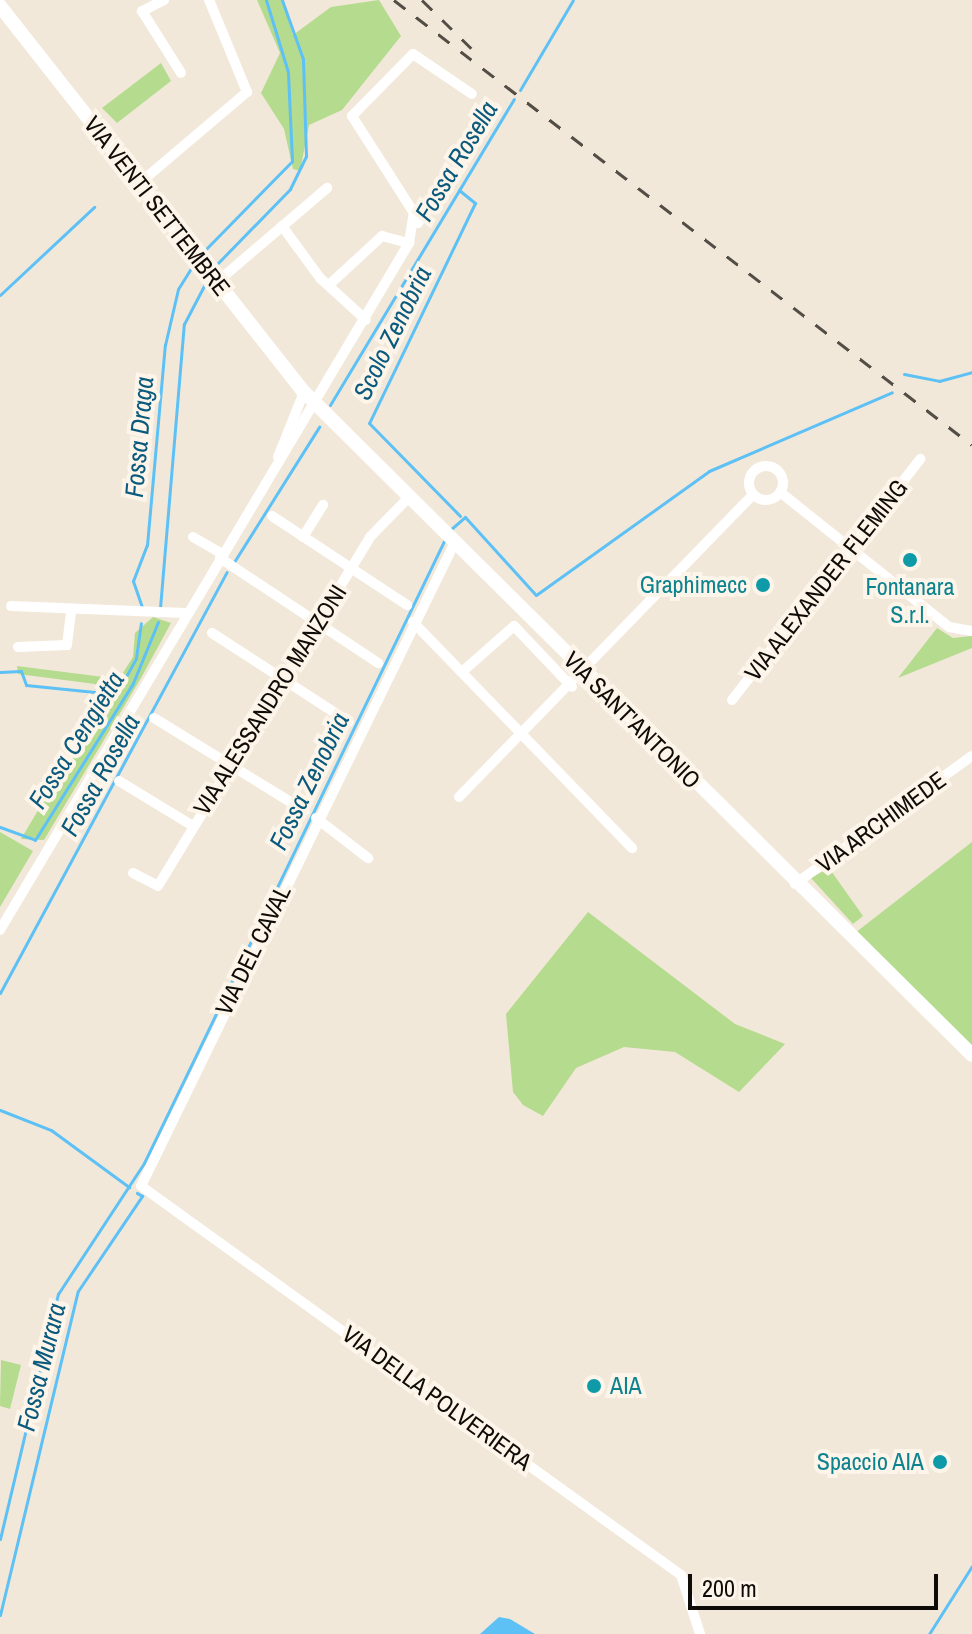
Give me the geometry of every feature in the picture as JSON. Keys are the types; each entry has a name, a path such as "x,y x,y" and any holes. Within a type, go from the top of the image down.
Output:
{"main road":[{"name":"VIA VENTI SETTEMBRE","path":"0,6 316,404"},
{"name":"VIA SANT'ANTONIO","path":"316,404 947,1036 972,1065"},
{"name":"VIA SANT'ANTONIO","path":"947,1036 972,1055"}],"street":[{"path":"164,0 142,11 181,73"},
{"path":"142,181 247,92 209,0"},
{"path":"418,223 352,116 418,53 472,94"},
{"path":"0,930 185,613 366,320 418,223 454,172"},
{"path":"217,282 327,188"},
{"path":"282,226 330,284 366,320"},
{"path":"330,284 382,236 409,243"},
{"path":"278,460 304,392"},
{"name":"VIA ALEXANDER FLEMING","path":"732,700 920,459"},
{"path":"753,495 749,478 761,467 777,471 780,492 850,550 949,627 972,631"},
{"path":"753,495 767,500 780,492"},
{"path":"459,797 585,674 753,495"},
{"name":"VIA ALESSANDRO MANZONI","path":"133,873 158,886 350,569 409,497"},
{"path":"303,537 323,505"},
{"path":"272,516 407,605"},
{"path":"193,537 378,663"},
{"name":"VIA DEL CAVAL","path":"141,1186 316,818 454,544"},
{"path":"11,606 71,611 185,613"},
{"path":"18,647 67,645 71,611"},
{"path":"413,622 632,848"},
{"path":"463,671 514,626 572,687"},
{"path":"212,633 349,722"},
{"path":"154,718 305,811"},
{"name":"VIA ARCHIMEDE","path":"795,884 970,761"},
{"path":"119,781 193,826"},
{"path":"316,818 368,858"},
{"name":"VIA DELLA POLVERIERA","path":"141,1186 681,1575 700,1634"}],"green space":[{"path":"257,0 282,0 293,35 331,7 379,0 401,36 342,110 309,125 300,171 293,169 284,129 261,93 280,53"},
{"path":"161,63 171,81 117,123 102,108"},
{"path":"153,617 171,623 141,678 44,840 21,839 104,699 95,684 18,674 17,666 119,679 133,657 135,633"},
{"path":"937,628 953,638 972,636 972,648 898,678"},
{"path":"0,832 33,851 0,907"},
{"path":"972,842 972,1048 855,933"},
{"path":"829,868 863,916 853,924 811,878"},
{"path":"588,912 735,1024 785,1044 739,1092 675,1052 624,1047 576,1068 543,1116 523,1105 513,1092 506,1014"},
{"path":"1,1360 21,1365 10,1409 0,1406"}],"water":[{"path":"499,1617 510,1619 535,1634 480,1634"}],"waterway":[{"name":"Fossa Draga","path":"204,251 292,161 288,72 266,0"},
{"name":"Fossa Cengietta","path":"214,267 290,189 306,156 303,59 282,0"},
{"name":"Fossa Rosella","path":"520,90 573,0"},
{"name":"Fossa Rosella","path":"330,405 514,99"},
{"name":"Scolo Zenobria","path":"459,190 475,203 369,423 460,516"},
{"path":"0,295 94,207"},
{"name":"Fossa Draga","path":"143,610 133,581 147,545 165,345 178,289 194,263"},
{"name":"Fossa Cengietta","path":"160,608 184,324 207,280"},
{"name":"Fossa Zenobria","path":"904,374 939,381 972,372"},
{"name":"Fossa Zenobria","path":"450,530 465,517 536,595 709,471 892,392"},
{"name":"Fossa Rosella","path":"234,562 319,427"},
{"name":"Fossa Zenobria","path":"0,1539 58,1294 144,1163 444,541"},
{"name":"Fossa Rosella","path":"0,993 227,572"},
{"name":"Fossa Cengietta","path":"0,827 35,840 133,683 158,622"},
{"name":"Fossa Draga","path":"0,672 21,671 26,685 105,693 124,680 136,658 141,623"},
{"name":"Fossa Murara","path":"0,1110 51,1130 129,1187"},
{"name":"Fossa Murara","path":"0,1615 78,1291 142,1196 137,1193"},
{"path":"929,1634 972,1566"}],"railway":[{"path":"394,0 972,445"},
{"path":"422,0 471,48"}],"place":[{"name":"Fontanara S.r.l.","path":"910,560"},
{"name":"Graphimecc","path":"763,585"},
{"name":"AIA","path":"594,1386"},
{"name":"Spaccio AIA","path":"940,1462"}]}
